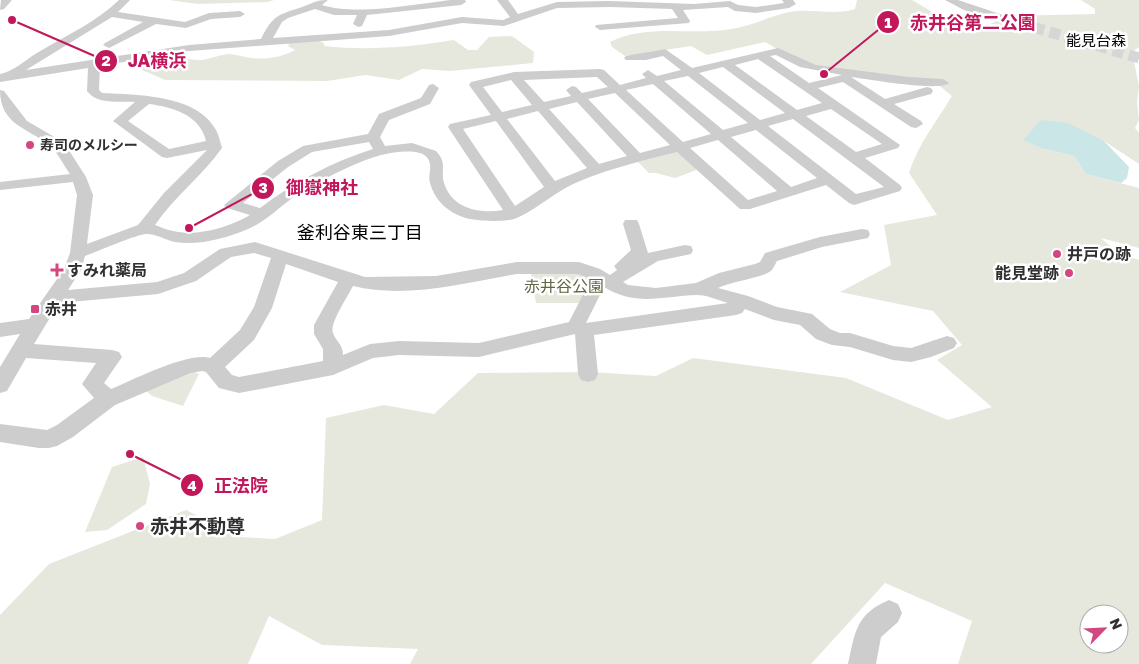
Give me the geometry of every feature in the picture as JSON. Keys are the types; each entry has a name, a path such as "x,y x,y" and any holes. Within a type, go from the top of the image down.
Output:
{"street":[{"path":"0,385 35,325 72,270 78,253 85,195 79,176 65,155 53,142 22,124 0,93 5,77 110,14 125,0"},
{"path":"502,0 516,18"},
{"path":"578,6 600,3 683,2 698,0"},
{"path":"5,77 189,48 389,33 423,25 462,20 504,23 554,3 578,6 610,4 627,6 709,6 730,4 735,8 756,10 791,4 787,0"},
{"path":"950,0 976,11 1002,18"},
{"path":"266,41 272,24 281,13 319,3 334,12 363,12 461,1 467,8 467,14 462,20"},
{"path":"422,6 423,25"},
{"path":"627,6 629,23"},
{"path":"600,27 629,23 649,24 685,21 676,6"},
{"path":"709,6 717,17"},
{"path":"352,35 363,12"},
{"path":"110,14 186,25 209,16 240,14"},
{"path":"109,45 153,21"},
{"path":"513,214 455,127 778,51 793,60 815,68 908,81 943,83"},
{"path":"725,63 895,188 854,200 665,52 646,57 630,58 789,192"},
{"path":"760,55 893,145 854,157"},
{"path":"94,64 93,91 98,96 171,103 193,115 209,128 214,144 215,148 209,157 180,185 153,215 144,229"},
{"path":"553,188 471,81 514,76 600,73 745,206 828,180"},
{"path":"557,74 637,158"},
{"path":"514,76 596,170"},
{"path":"808,87 845,78 916,124"},
{"path":"373,137 384,117 426,101 434,88"},
{"path":"884,103 927,91"},
{"path":"146,100 120,121 167,154 214,144"},
{"path":"78,253 144,229 177,237 200,235 235,228 252,222 288,194 326,175 381,151 404,147 429,152 434,157 437,164 437,183 448,201 460,212 474,216 513,214 527,208 553,188 596,170 833,104"},
{"path":"373,137 381,151"},
{"path":"263,214 232,205 286,162 308,149 373,137"},
{"path":"286,162 326,175"},
{"path":"0,186 79,176"},
{"path":"255,247 258,242 256,230 294,204 305,193 329,181 346,179"},
{"path":"588,374 580,329 606,280 640,252 631,224"},
{"path":"55,297 158,288 172,285 190,277 226,253 255,247 348,279 365,282 399,284 436,282 470,277 496,270 536,267 579,268 594,273 624,291 656,294 699,289 725,277 760,269 766,266 771,257 820,242 862,234"},
{"path":"606,280 653,257 685,250"},
{"path":"213,367 247,335 263,308 280,257"},
{"path":"333,368 333,348 323,334 323,325 348,279"},
{"path":"699,289 742,300 774,313 805,319 823,334 839,340 850,340 893,353 911,355 931,350 947,343"},
{"path":"0,433 49,439 65,431 108,399 188,366 202,363 213,367 226,382 239,385 333,368 370,352 399,348 479,350 580,329 736,308 742,300"},
{"path":"0,330 35,325"},
{"path":"22,350 112,357 92,384 108,399"},
{"path":"862,664 869,630 889,613"}],"green space":[{"path":"169,0 274,0 268,2 198,4"},
{"path":"857,0 912,0 968,33 1009,16 1095,14 1095,9 1081,0 1139,0 1139,47 1132,52 1139,86 1137,103 1139,120 1135,128 1139,133 1139,164 1104,141 1072,126 1044,149 1074,156 1086,174 1139,188 1139,248 1101,238 1118,253 1139,260 1139,664 958,664 972,621 885,583 811,664 410,664 418,649 322,645 269,616 248,664 0,664 0,615 49,564 186,510 240,537 275,539 322,520 326,418 384,405 434,414 478,373 590,372 656,376 693,358 846,378 948,420 992,407 937,360 962,345 933,311 840,292 891,265 884,225 937,215 909,173 923,142 952,96 931,79 846,74 805,65 765,42 707,55 691,46 625,56 612,47 610,42 624,36 654,31 716,31 731,29 789,12 848,11 855,9"},
{"path":"512,36 534,52 533,63 450,71 422,69 399,80 366,75 327,81 165,80 142,70 146,63 160,57 202,60 234,54 257,59 274,57 295,50 288,46 290,42 319,41 324,43 324,46 373,48 421,45 454,40 468,50 477,50 489,37"},
{"path":"678,150 699,169 675,178 649,173 637,161"},
{"name":"赤井谷公園","path":"530,269 576,269 597,278 583,303 536,303"},
{"path":"194,372 199,374 183,406 152,396 146,391"},
{"path":"143,457 150,484 146,504 107,530 85,532 112,467"}],"water":[{"path":"1041,120 1068,123 1104,141 1129,167 1127,178 1121,183 1086,174 1074,156 1044,149 1023,140"}],"tunnel":[{"path":"1002,18 1139,58"}],"place":[{"name":"JA横浜","path":"12,20"},
{"name":"赤井谷第二公園","path":"824,74"},
{"name":"寿司のメルシー","path":"30,145"},
{"name":"御嶽神社","path":"189,228"},
{"name":"井戸の跡","path":"1057,254"},
{"name":"すみれ薬局","path":"57,270"},
{"name":"能見堂跡","path":"1069,273"},
{"name":"赤井","path":"35,309"},
{"name":"正法院","path":"130,454"},
{"name":"赤井不動尊","path":"140,526"}],"district":[{"name":"能見台森","path":"1096,41"},
{"name":"釜利谷東三丁目","path":"360,233"}]}
